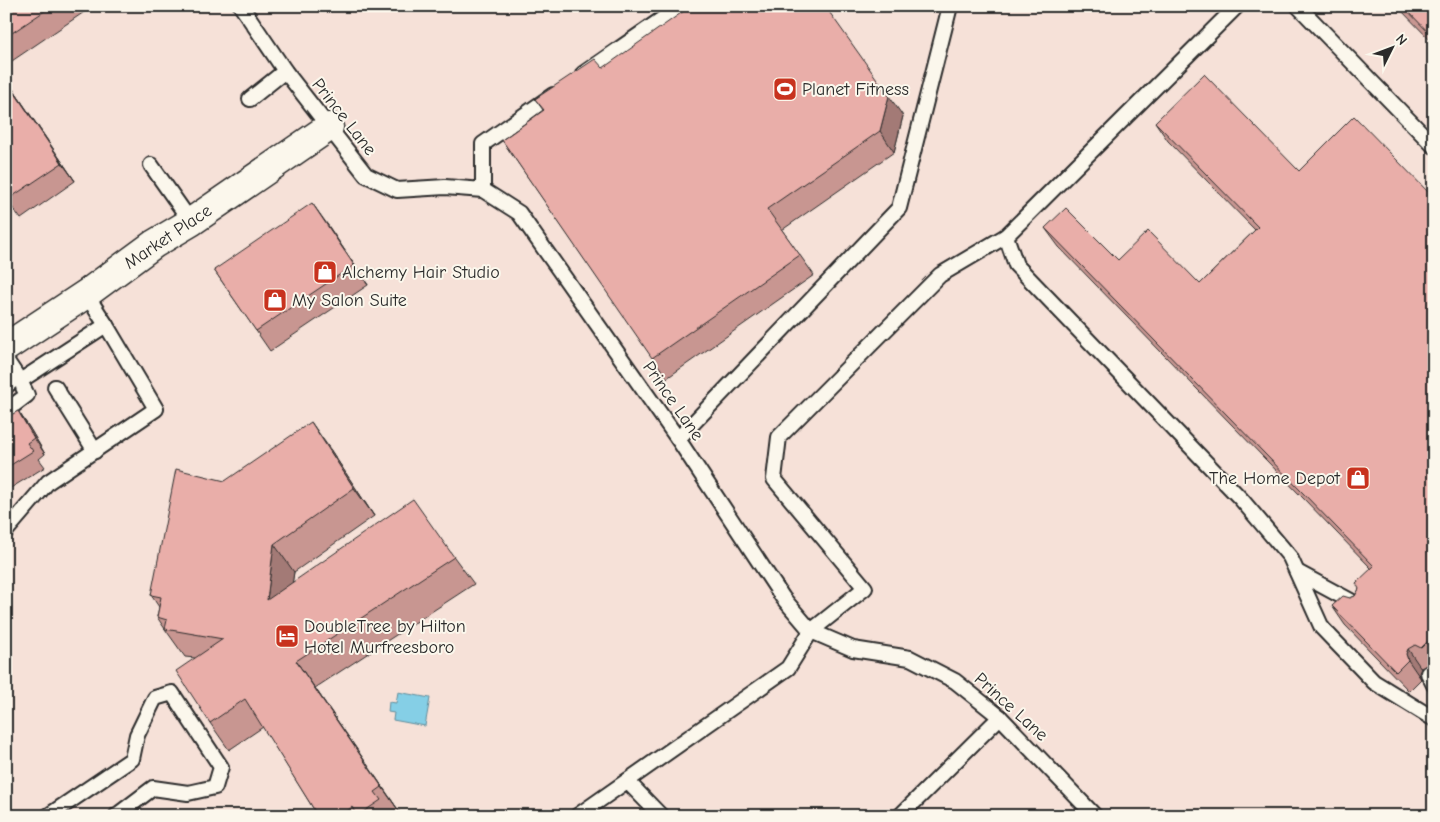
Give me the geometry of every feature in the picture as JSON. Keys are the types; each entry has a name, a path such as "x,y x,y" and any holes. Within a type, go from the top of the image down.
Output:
{"street":[{"name":"Market Place","path":"6,347 86,294 154,244 191,222 328,127"}],"lane":[{"name":"Prince Lane","path":"241,6 285,71 366,175 397,190 444,187 483,190 519,213 678,439 783,598 812,631 854,649 910,658 955,682 1000,717 1095,816"},
{"path":"483,190 483,144 681,6"},
{"path":"678,439 899,208 950,6"},
{"path":"577,816 788,668 812,631 865,588 774,479 779,437 940,275 1006,236 1237,6"},
{"path":"1298,6 1434,146"},
{"path":"250,100 285,71"},
{"path":"152,165 191,222"},
{"path":"1006,236 1016,265 1241,499 1290,557 1322,628 1374,682 1434,719"},
{"path":"6,531 48,482 156,409 86,294"},
{"path":"6,399 17,383 106,325"},
{"path":"6,360 17,383 27,395 6,411"},
{"path":"55,387 95,451"},
{"path":"1297,572 1363,608"},
{"path":"48,816 132,759 137,735 155,698 172,693 221,767 215,787 188,793 153,788 116,816"},
{"path":"900,816 1000,717"},
{"path":"626,781 661,816"}],"water":[{"path":"398,692 430,698 425,726 393,720 394,713 388,712 389,702 396,703"}],"building":[{"path":"6,6 52,6 6,37"},
{"path":"691,6 825,6 889,96 880,131 767,209 800,255 652,358 502,140 544,110 535,99 595,59 603,68"},
{"path":"1403,6 1434,6 1434,38"},
{"name":"The Home Depot","path":"1204,74 1299,171 1354,116 1434,198 1434,645 1429,640 1421,648 1415,645 1408,649 1406,654 1408,660 1396,672 1332,606 1343,596 1350,598 1355,596 1359,589 1356,583 1374,566 1045,228 1066,208 1118,260 1148,231 1200,284 1258,227 1155,122"},
{"path":"6,80 62,163 7,200 6,199"},
{"path":"312,203 354,265 256,331 214,270"},
{"path":"6,407 11,415 18,411 34,438 27,443 33,451 6,468"},
{"name":"DoubleTree by Hilton Hotel Murfreesboro","path":"311,422 354,488 274,544 267,600 413,499 454,557 296,661 382,787 375,792 381,800 357,816 352,807 340,816 318,816 245,699 210,723 176,671 223,639 165,629 167,620 157,617 161,597 151,595 176,469 225,481"}],"place":[{"name":"Planet Fitness","path":"785,89"},
{"name":"Alchemy Hair Studio","path":"325,272"},
{"name":"My Salon Suite","path":"275,300"},
{"name":"The Home Depot","path":"1358,478"},
{"name":"DoubleTree by Hilton Hotel Murfreesboro","path":"287,636"}]}
